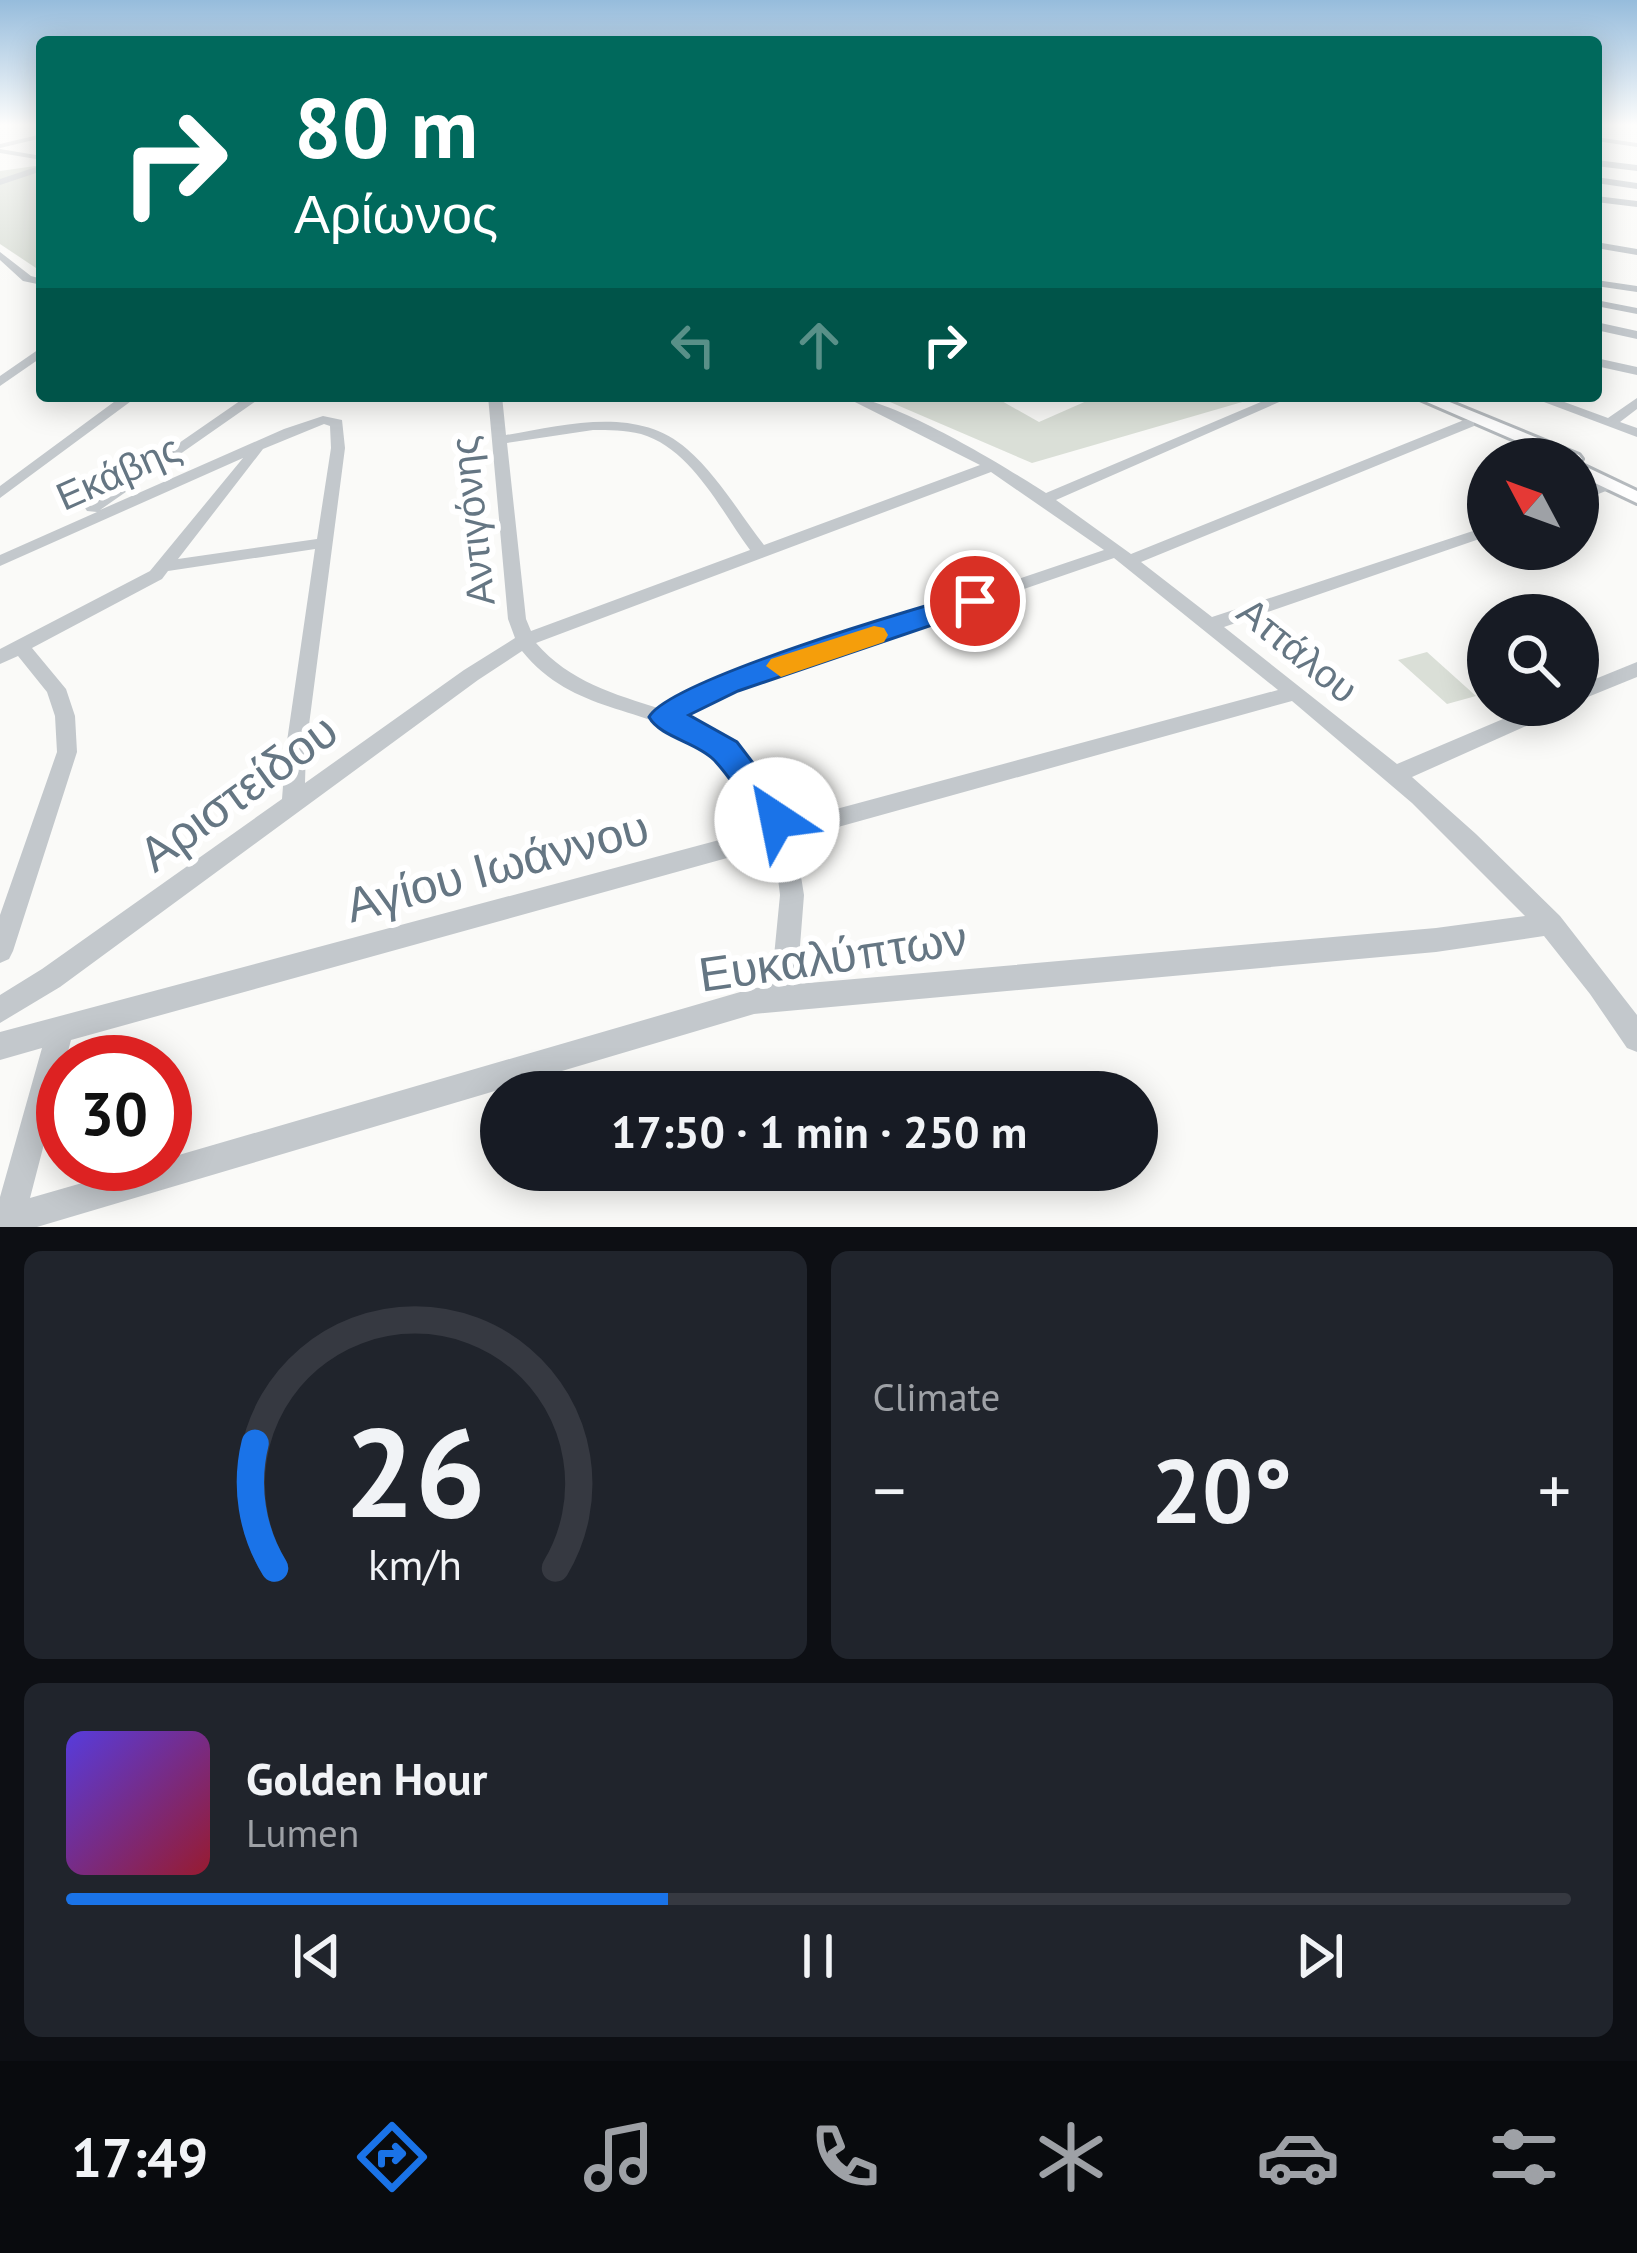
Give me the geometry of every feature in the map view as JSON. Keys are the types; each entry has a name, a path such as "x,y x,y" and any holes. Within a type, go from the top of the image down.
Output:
{"main road":[{"path":"1420,402 1504,438"},
{"path":"1435,402 1518,438"},
{"path":"1599,475 1637,494"},
{"path":"1599,477 1637,494"}],"street":[{"path":"1602,200 1637,204"},
{"path":"1602,246 1637,252"},
{"path":"0,255 27,279 36,281"},
{"path":"1602,285 1637,290"},
{"path":"1602,304 1637,311"},
{"path":"1602,327 1637,335"},
{"path":"2,379 36,355"},
{"path":"1602,363 1637,371"},
{"path":"0,493 123,402"},
{"path":"68,530 72,521 247,402"},
{"name":"Αντιγόνης","path":"496,402 515,599 524,641 568,685 698,731 725,751 762,796 782,832 793,900 782,998"},
{"name":"Αττάλου","path":"862,402 992,466 1043,500 1295,693 1394,775 1551,924 1637,1038"},
{"path":"1043,500 1272,402"},
{"path":"1551,402 1637,433"},
{"path":"1610,424 1637,403"},
{"name":"Εκάβης","path":"0,561 262,444 330,419 337,423 338,448 324,543"},
{"path":"664,717 684,702 728,684 1122,556 1469,424"},
{"path":"500,440 604,427 659,437 685,455 761,553"},
{"path":"167,566 262,444"},
{"name":"Αριστείδου","path":"0,1010 524,641 992,466"},
{"path":"1599,489 1611,484"},
{"path":"1209,625 1467,539"},
{"path":"0,951 67,752 65,716 56,689 10,651 167,566 324,543 296,748 293,804"},
{"path":"1599,685 1637,669"},
{"name":"Αγίου Ιωάννου","path":"0,1046 1295,693"},
{"path":"1394,775 1507,726"},
{"name":"Ευκαλύπτων","path":"8,1224 739,1005 1460,938 1551,924"},
{"path":"8,1224 60,1030"}],"shaded area":[{"path":"0,182 36,182 36,268 0,244"},
{"path":"890,402 1004,402 1039,422 1084,402 1242,402 1032,463"},
{"path":"1427,652 1467,688 1467,698 1447,704 1398,660"}],"slow traffic":[{"path":"781,666 874,635"}],"route":[{"path":"777,820 725,751 698,731 664,717 684,702 728,684 975,601"}]}
